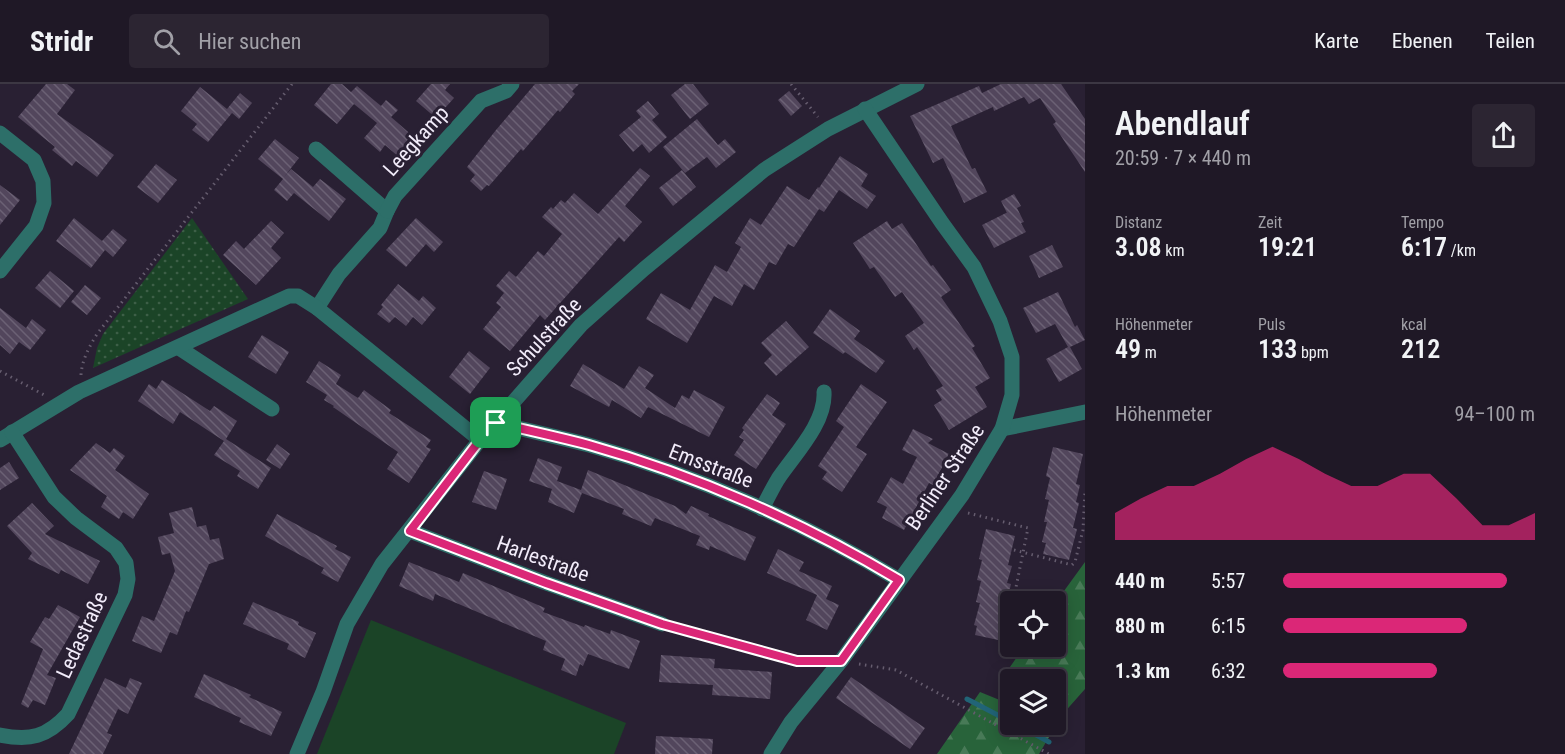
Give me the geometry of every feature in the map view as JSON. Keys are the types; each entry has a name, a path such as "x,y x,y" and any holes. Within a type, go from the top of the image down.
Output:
{"street":[{"name":"Leegkamp","path":"317,308 339,274 380,228 395,196 481,101 506,91 512,84"},
{"name":"Schulstraße","path":"297,754 323,692 347,624 382,564 480,440 581,325 644,268 764,170 828,129 917,84"},
{"name":"Berliner Straße","path":"771,754 791,722 841,661 952,509 1002,429 1012,395 1012,357 1000,321 974,267 865,109"},
{"path":"0,133 34,160 43,181 44,203 36,226 0,271"},
{"name":"Leegkamp","path":"316,149 387,211"},
{"name":"Ledastraße","path":"0,735 19,739 39,735 56,727 68,714 124,595 128,579 126,563 116,548 76,518 54,497 6,436 58,404 79,392 289,296 298,296 317,308 480,440"},
{"path":"179,348 272,409"},
{"path":"762,509 776,482 818,422 825,402 824,392"},
{"path":"1002,429 1085,412"},
{"name":"Emsstraße","path":"496,423 581,443 676,474 762,509 870,562 899,580"},
{"name":"Harlestraße","path":"410,531 662,624"}],"path":[{"path":"79,392 82,367 97,333 292,84"},
{"path":"791,84 828,129"},
{"path":"0,371 41,392 58,404"},
{"path":"1014,550 1072,565 1083,530 1085,492"},
{"path":"952,509 1028,528 1015,591"},
{"path":"662,624 797,661 841,661 896,670 1048,754"}],"green space":[{"path":"192,218 248,299 93,368 97,348 103,334"},
{"path":"1085,562 1085,689 1066,710 1066,669 1012,669 1010,667 1017,657 1066,657 1066,591 1064,591"},
{"path":"371,620 626,723 614,754 317,754"},
{"path":"980,692 1000,700 1000,735 1050,735 1039,754 937,754"}],"building":[{"path":"46,84 67,84 75,90 57,114 114,155 97,177 76,161 72,166 52,150 55,147 18,117"},
{"path":"331,84 342,84 351,92 357,86 381,106 386,100 398,110 391,117 415,138 399,157 385,145 380,152 364,138 377,123 354,104 337,124 314,105"},
{"path":"431,84 450,84 445,90 454,98 436,118 416,101"},
{"path":"535,84 579,84 572,91 575,94 560,112 558,110 523,151 521,149 489,186 487,185 481,191 470,181 475,175 467,167"},
{"path":"685,84 693,84 709,104 690,119 671,95"},
{"path":"1001,84 1061,84 1085,119 1085,172 1053,124 1056,122 1040,98 1029,104 1024,97 994,111 993,107 951,126 972,169 975,168 987,192 964,203 943,158 933,163 910,116 979,86 982,93"},
{"path":"200,87 227,109 240,93 252,103 239,119 232,113 208,142 192,130 197,124 181,111"},
{"path":"789,91 802,106 791,116 778,100"},
{"path":"648,101 659,114 652,120 667,137 649,153 642,144 633,152 619,135 641,117 636,111"},
{"path":"697,119 718,145 725,139 736,152 716,168 707,157 685,173 663,147"},
{"path":"275,139 299,158 284,177 291,169 313,187 320,179 346,199 329,221 294,193 287,201 274,190 283,179 258,159"},
{"path":"840,156 868,174 861,186 876,196 867,209 839,190 824,212 819,209 794,247 788,244 776,265 769,262 754,290 744,284 732,306 714,296 687,343 646,319 661,293 690,310 715,265 727,272 741,247 735,243 750,218 761,225 787,186 809,200"},
{"path":"156,164 177,180 158,203 137,187"},
{"path":"640,168 650,176 625,206 642,222 624,242 619,237 545,320 540,315 510,351 483,329 501,307 496,303 504,293 496,286 509,271 516,277 538,251 544,256 562,234 542,217 551,207 553,209 561,200 565,203 574,193 598,214"},
{"path":"682,170 696,187 673,206 659,188"},
{"path":"0,185 20,200 0,225"},
{"path":"1014,194 1021,206 1017,208 1026,232 994,248 982,225 1007,213 1001,201"},
{"path":"74,218 102,241 113,229 127,240 113,257 105,250 91,268 56,241"},
{"path":"416,218 443,242 434,252 426,244 406,267 386,250"},
{"path":"271,221 284,233 271,248 281,258 256,285 223,255 236,241 244,249"},
{"path":"887,221 892,229 902,223 931,266 933,265 951,290 941,297 975,346 972,348 990,378 975,387 987,407 949,430 934,405 942,400 936,390 943,386 917,347 914,350 905,336 924,323 902,292 895,297 874,267 870,269 853,243"},
{"path":"1052,245 1063,267 1039,278 1029,256"},
{"path":"50,271 74,291 60,308 35,288"},
{"path":"398,284 419,301 423,296 436,308 422,325 413,317 406,326 395,317 389,323 377,314 383,307 381,305"},
{"path":"85,285 101,298 87,315 71,302"},
{"path":"1058,292 1075,327 1077,325 1085,340 1070,347 1082,369 1059,382 1046,359 1068,347 1055,324 1036,333 1023,308"},
{"path":"0,308 26,328 32,319 46,330 30,350 19,342 10,354 0,345"},
{"path":"830,309 860,331 854,339 885,361 876,373 813,333"},
{"path":"786,321 809,347 776,376 764,363 772,355 761,343"},
{"path":"262,335 289,352 276,374 248,357"},
{"path":"469,351 490,368 470,394 449,377"},
{"path":"319,361 341,375 336,384 358,398 364,390 391,410 389,413 431,440 426,447 431,449 409,483 387,469 398,452 333,407 324,400 327,395 306,382"},
{"path":"583,364 624,389 639,366 654,375 645,388 675,408 682,395 689,399 694,390 725,407 709,437 648,407 641,418 612,400 609,407 570,386"},
{"path":"162,380 210,411 214,406 237,421 226,439 271,468 258,489 237,476 240,471 214,455 224,441 180,412 173,424 138,401 149,384 156,389"},
{"path":"861,384 887,402 856,447 867,454 842,492 822,479 827,472 818,466 844,427 836,421"},
{"path":"767,394 780,403 772,415 786,424 756,469 734,455 744,440 739,437 744,430 742,428"},
{"path":"913,429 933,439 928,443 949,454 933,485 929,483 904,530 882,518 887,507 877,502 891,477 903,484 917,457 902,450"},
{"path":"96,443 110,453 114,448 125,456 115,470 149,494 133,519 123,512 119,519 101,507 107,496 70,470"},
{"path":"277,444 290,454 280,469 266,460"},
{"path":"1053,447 1083,454 1076,484 1080,485 1076,502 1079,503 1073,528 1077,529 1069,560 1043,554 1046,543 1042,542 1047,522 1044,522 1049,500 1045,499 1050,478 1046,476"},
{"path":"538,458 562,467 557,481 581,490 588,470 675,506 686,514 691,506 756,537 745,561 710,546 709,550 696,545 700,536 655,518 651,526 622,514 624,509 582,493 574,513 548,502 552,489 529,481"},
{"path":"9,462 19,478 0,490 0,468"},
{"path":"484,471 507,479 496,510 472,502"},
{"path":"32,503 54,526 45,534 100,561 88,584 61,570 59,574 28,559 32,553 7,526"},
{"path":"192,507 197,527 206,525 210,540 219,538 224,559 209,564 177,635 170,632 161,653 132,641 142,616 154,621 175,571 170,553 162,555 158,537 174,533 169,513"},
{"path":"277,514 337,546 335,549 351,557 338,582 321,573 324,568 265,536"},
{"path":"986,529 1015,536 1008,565 1012,566 1007,583 1011,584 1009,591 1000,591 1000,640 975,635 977,626 974,625 980,603 976,602 981,581 977,580 982,560 979,559"},
{"path":"778,549 804,562 799,571 832,586 826,599 839,605 827,630 806,620 817,595 767,573"},
{"path":"409,562 459,582 463,573 545,608 543,612 584,627 585,625 610,634 611,630 640,641 629,669 588,654 583,666 580,664 576,676 561,670 565,659 543,650 546,641 435,594 433,601 399,586"},
{"path":"253,602 299,622 298,625 316,633 305,658 287,649 289,644 243,624"},
{"path":"58,605 80,617 47,675 56,678 45,705 33,700 28,708 21,704 43,649 30,642 45,617 49,619"},
{"path":"661,655 715,659 714,668 772,672 770,699 712,695 713,685 659,682"},
{"path":"204,674 282,712 271,736 239,722 241,718 194,697"},
{"path":"851,677 925,728 910,749 836,698"},
{"path":"105,678 126,688 130,678 142,683 128,714 118,709 107,733 112,735 103,754 69,754"},
{"path":"656,736 713,739 712,754 655,754"}],"waterway":[{"path":"967,699 1000,716"},
{"path":"1036,735 1049,742"}],"route":[{"path":"496,423 591,446 725,492 870,562 899,580 841,661 797,661 662,624 410,531 480,440 496,423"}]}
